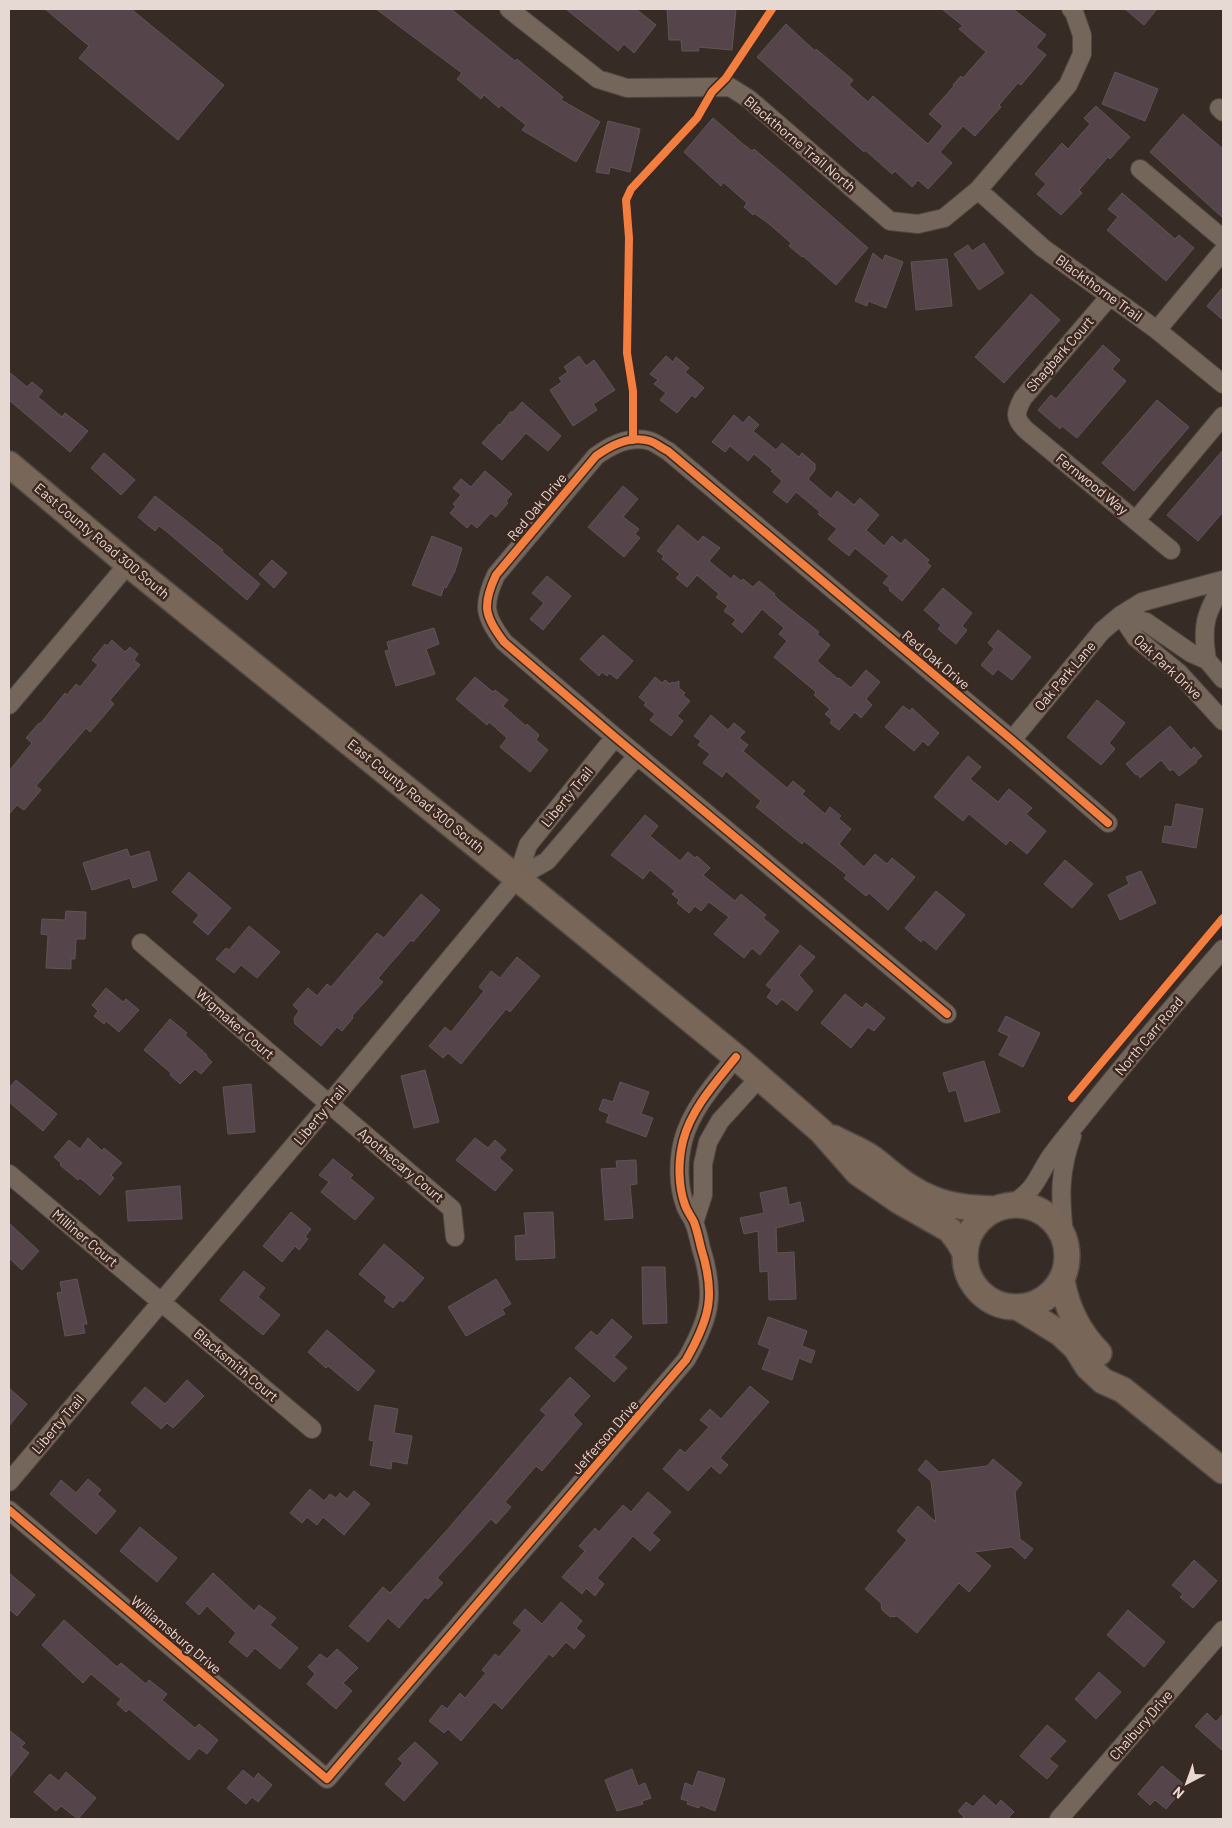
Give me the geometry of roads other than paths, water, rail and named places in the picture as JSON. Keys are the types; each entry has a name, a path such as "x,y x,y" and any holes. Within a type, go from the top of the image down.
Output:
{"street":[{"name":"Blackthorne Trail North","path":"509,9 598,79 627,88 730,86 749,99 890,221 918,224 944,218 978,190 1068,85 1082,54 1082,35 1074,12 1071,9"},
{"path":"1140,169 1223,239"},
{"name":"Blackthorne Trail","path":"978,190 1043,248 1157,330 1223,384"},
{"path":"1157,330 1223,251"},
{"name":"Shagbark Court","path":"1016,416 1022,398 1110,296"},
{"name":"Fernwood Way","path":"1016,416 1018,422 1026,430 1171,550"},
{"path":"1136,520 1223,416"},
{"name":"Red Oak Drive","path":"947,1014 637,756 504,642 492,626 487,610 488,592 496,575 596,456 612,444 634,440 649,441 668,451 1108,823"},
{"name":"East County Road 300 South","path":"9,464 128,564 736,1057 821,1131 858,1173 899,1202 950,1230 965,1253"},
{"path":"9,705 128,564"},
{"path":"1121,615 1142,602 1223,581"},
{"path":"1207,660 1203,639 1204,626 1209,608 1223,581"},
{"name":"Oak Park Drive","path":"1121,615 1146,622 1191,653 1207,660 1223,678"},
{"name":"Oak Park Drive","path":"1121,615 1136,638 1179,673 1223,722"},
{"name":"Oak Park Lane","path":"1012,740 1102,631 1121,615"},
{"name":"Liberty Trail","path":"9,1482 329,1104 517,878 528,844 615,737"},
{"path":"517,878 547,861 637,756"},
{"name":"Wigmaker Court","path":"141,943 329,1104"},
{"name":"North Carr Road","path":"1003,1207 1025,1195 1034,1187 1051,1157 1076,1124 1145,1038 1223,949"},
{"name":"Jefferson Drive","path":"327,1779 686,1360 704,1324 709,1305 710,1285 708,1270 694,1223 685,1206 680,1185 682,1143 692,1117 707,1093 736,1057"},
{"path":"694,1223 703,1195 702,1164 708,1142 720,1121 759,1078"},
{"name":"Apothecary Court","path":"329,1104 452,1208 455,1237"},
{"name":"North Carr Road","path":"1064,1235 1060,1191 1062,1170 1076,1124"},
{"name":"East County Road 300 South","path":"821,1131 871,1157 895,1178 916,1192 935,1200 954,1205 1003,1207"},
{"name":"Milliner Court","path":"9,1174 161,1302"},
{"path":"1027,1205 1042,1211 1055,1222 1064,1235 1068,1250 1068,1266 1062,1281 1051,1295 1036,1304 1018,1308 1004,1306 991,1301 971,1281 966,1268 965,1253 967,1240 974,1227 983,1217 1003,1207 1027,1205"},
{"path":"1062,1281 1070,1314 1094,1348 1118,1372 1123,1390"},
{"name":"Blacksmith Court","path":"161,1302 312,1429"},
{"path":"1018,1308 1060,1333 1076,1348 1088,1367 1103,1381 1123,1390 1223,1471"},
{"name":"Williamsburg Drive","path":"9,1510 327,1779"},
{"name":"Chalbury Drive","path":"1059,1819 1223,1630"}]}
